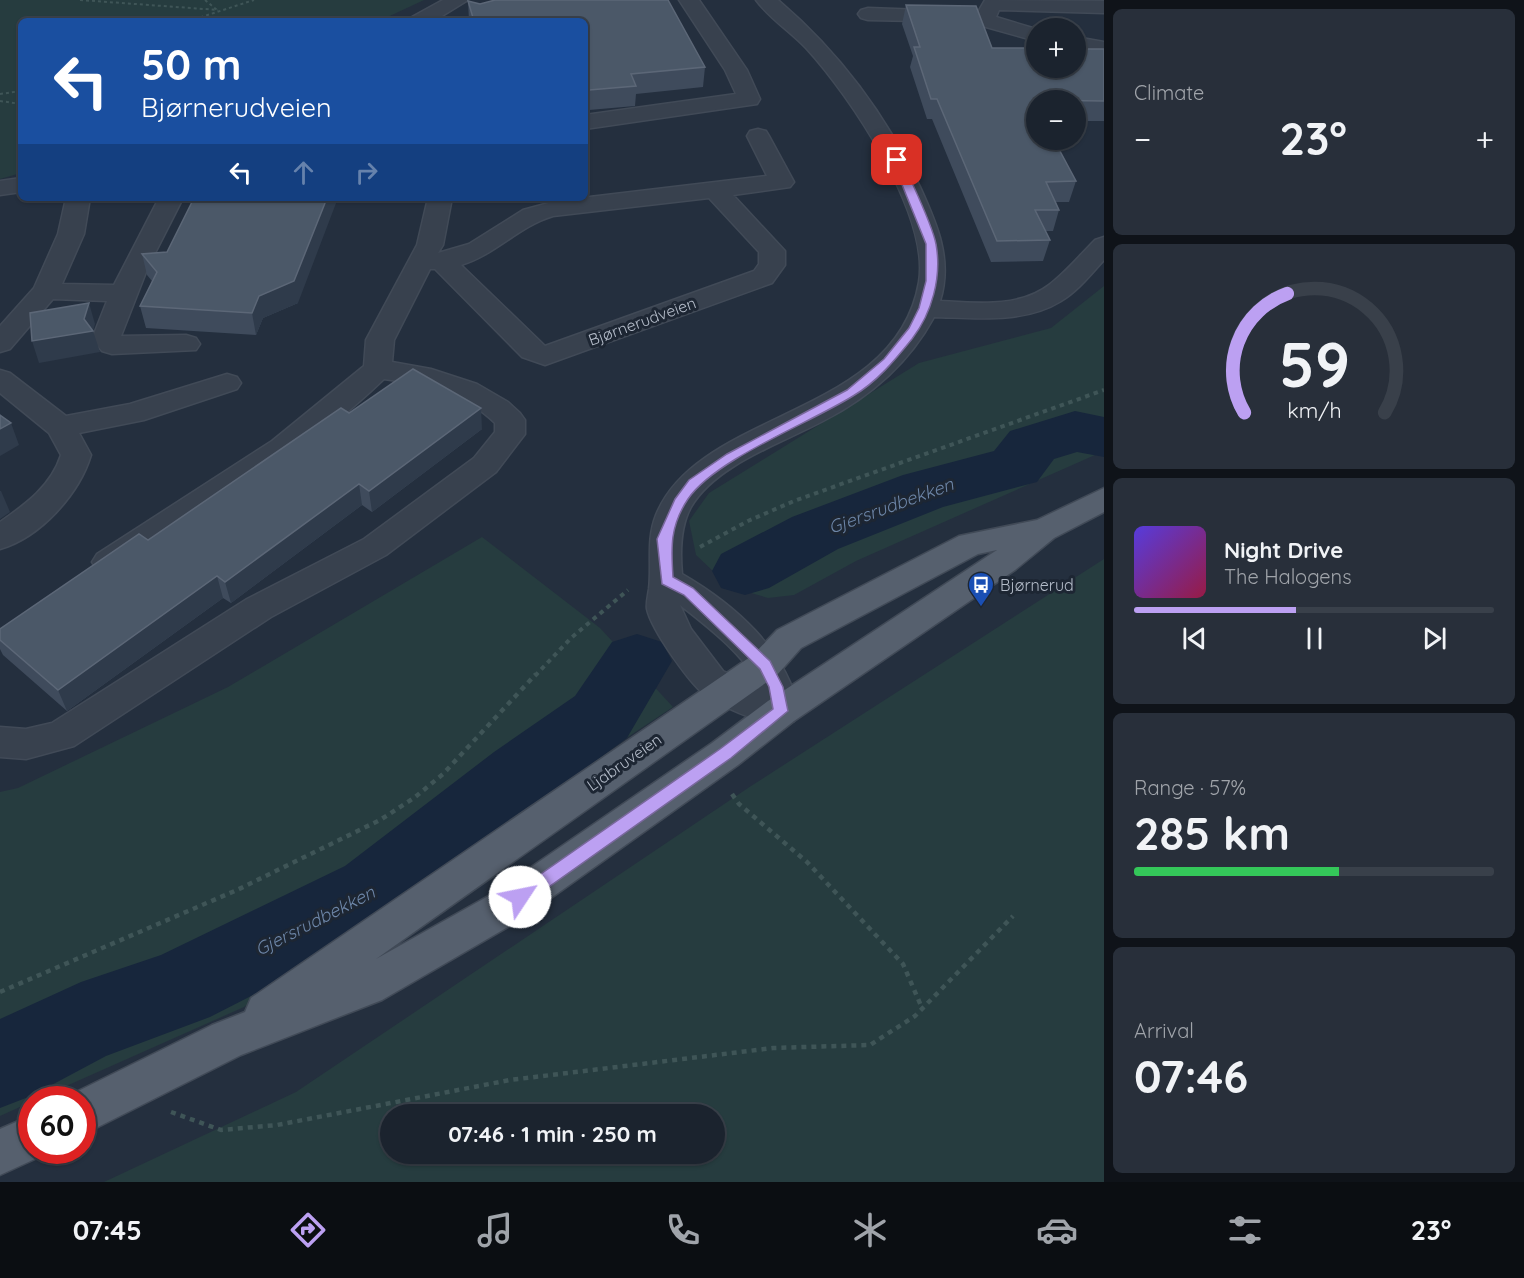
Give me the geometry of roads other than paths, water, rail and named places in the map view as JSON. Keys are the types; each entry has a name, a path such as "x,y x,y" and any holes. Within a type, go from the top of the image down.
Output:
{"main road":[{"name":"Ljabruveien","path":"96,1106 227,1040 367,986 507,907 712,763 781,711 1004,562 1043,530 1104,499"},
{"name":"Ljabruveien","path":"227,1040 765,665 789,639 970,544 1043,530"},
{"path":"0,1152 18,1144"}],"street":[{"path":"425,18 458,0"},
{"path":"588,122 749,99 736,70 689,0"},
{"path":"666,580 688,592 765,665 776,687 781,711 750,702 711,682 664,611 666,580 663,539 681,499 694,483 732,457 851,392 901,348 924,308 932,281 931,244 897,160 864,104 842,75 808,38 766,0"},
{"path":"985,20 992,4 1104,7"},
{"path":"868,14 969,16 1026,32"},
{"path":"1086,45 1104,48"},
{"path":"433,262 472,255 528,217 556,207 782,182 758,136"},
{"path":"0,188 18,185"},
{"name":"Bjørnerudveien","path":"433,262 532,351 545,357 763,277 772,266 772,250 714,189"},
{"path":"0,343 46,291 71,234 77,201"},
{"path":"169,201 150,233 122,292 106,339 112,345 186,344"},
{"path":"86,576 303,435 347,400 378,369 380,340 433,262 434,233 439,201"},
{"path":"924,308 980,310 1033,304 1052,296 1104,244"},
{"path":"46,291 122,292"},
{"path":"0,742 26,744 61,736 259,608 375,547 485,465 510,434 510,420 498,406 426,376 378,369"},
{"path":"0,379 61,427 76,455 73,468 46,503 0,538"},
{"path":"61,427 134,412 227,383"}],"waterway":[{"name":"Gjersrudbekken","path":"745,571 815,533 925,490 1015,467 1032,445 1075,431 1104,437"},
{"name":"Gjersrudbekken","path":"0,1065 81,1024 180,989 374,892 521,774 601,717 637,661"}],"place":[{"name":"Bjørnerud","path":"981,608"}]}
